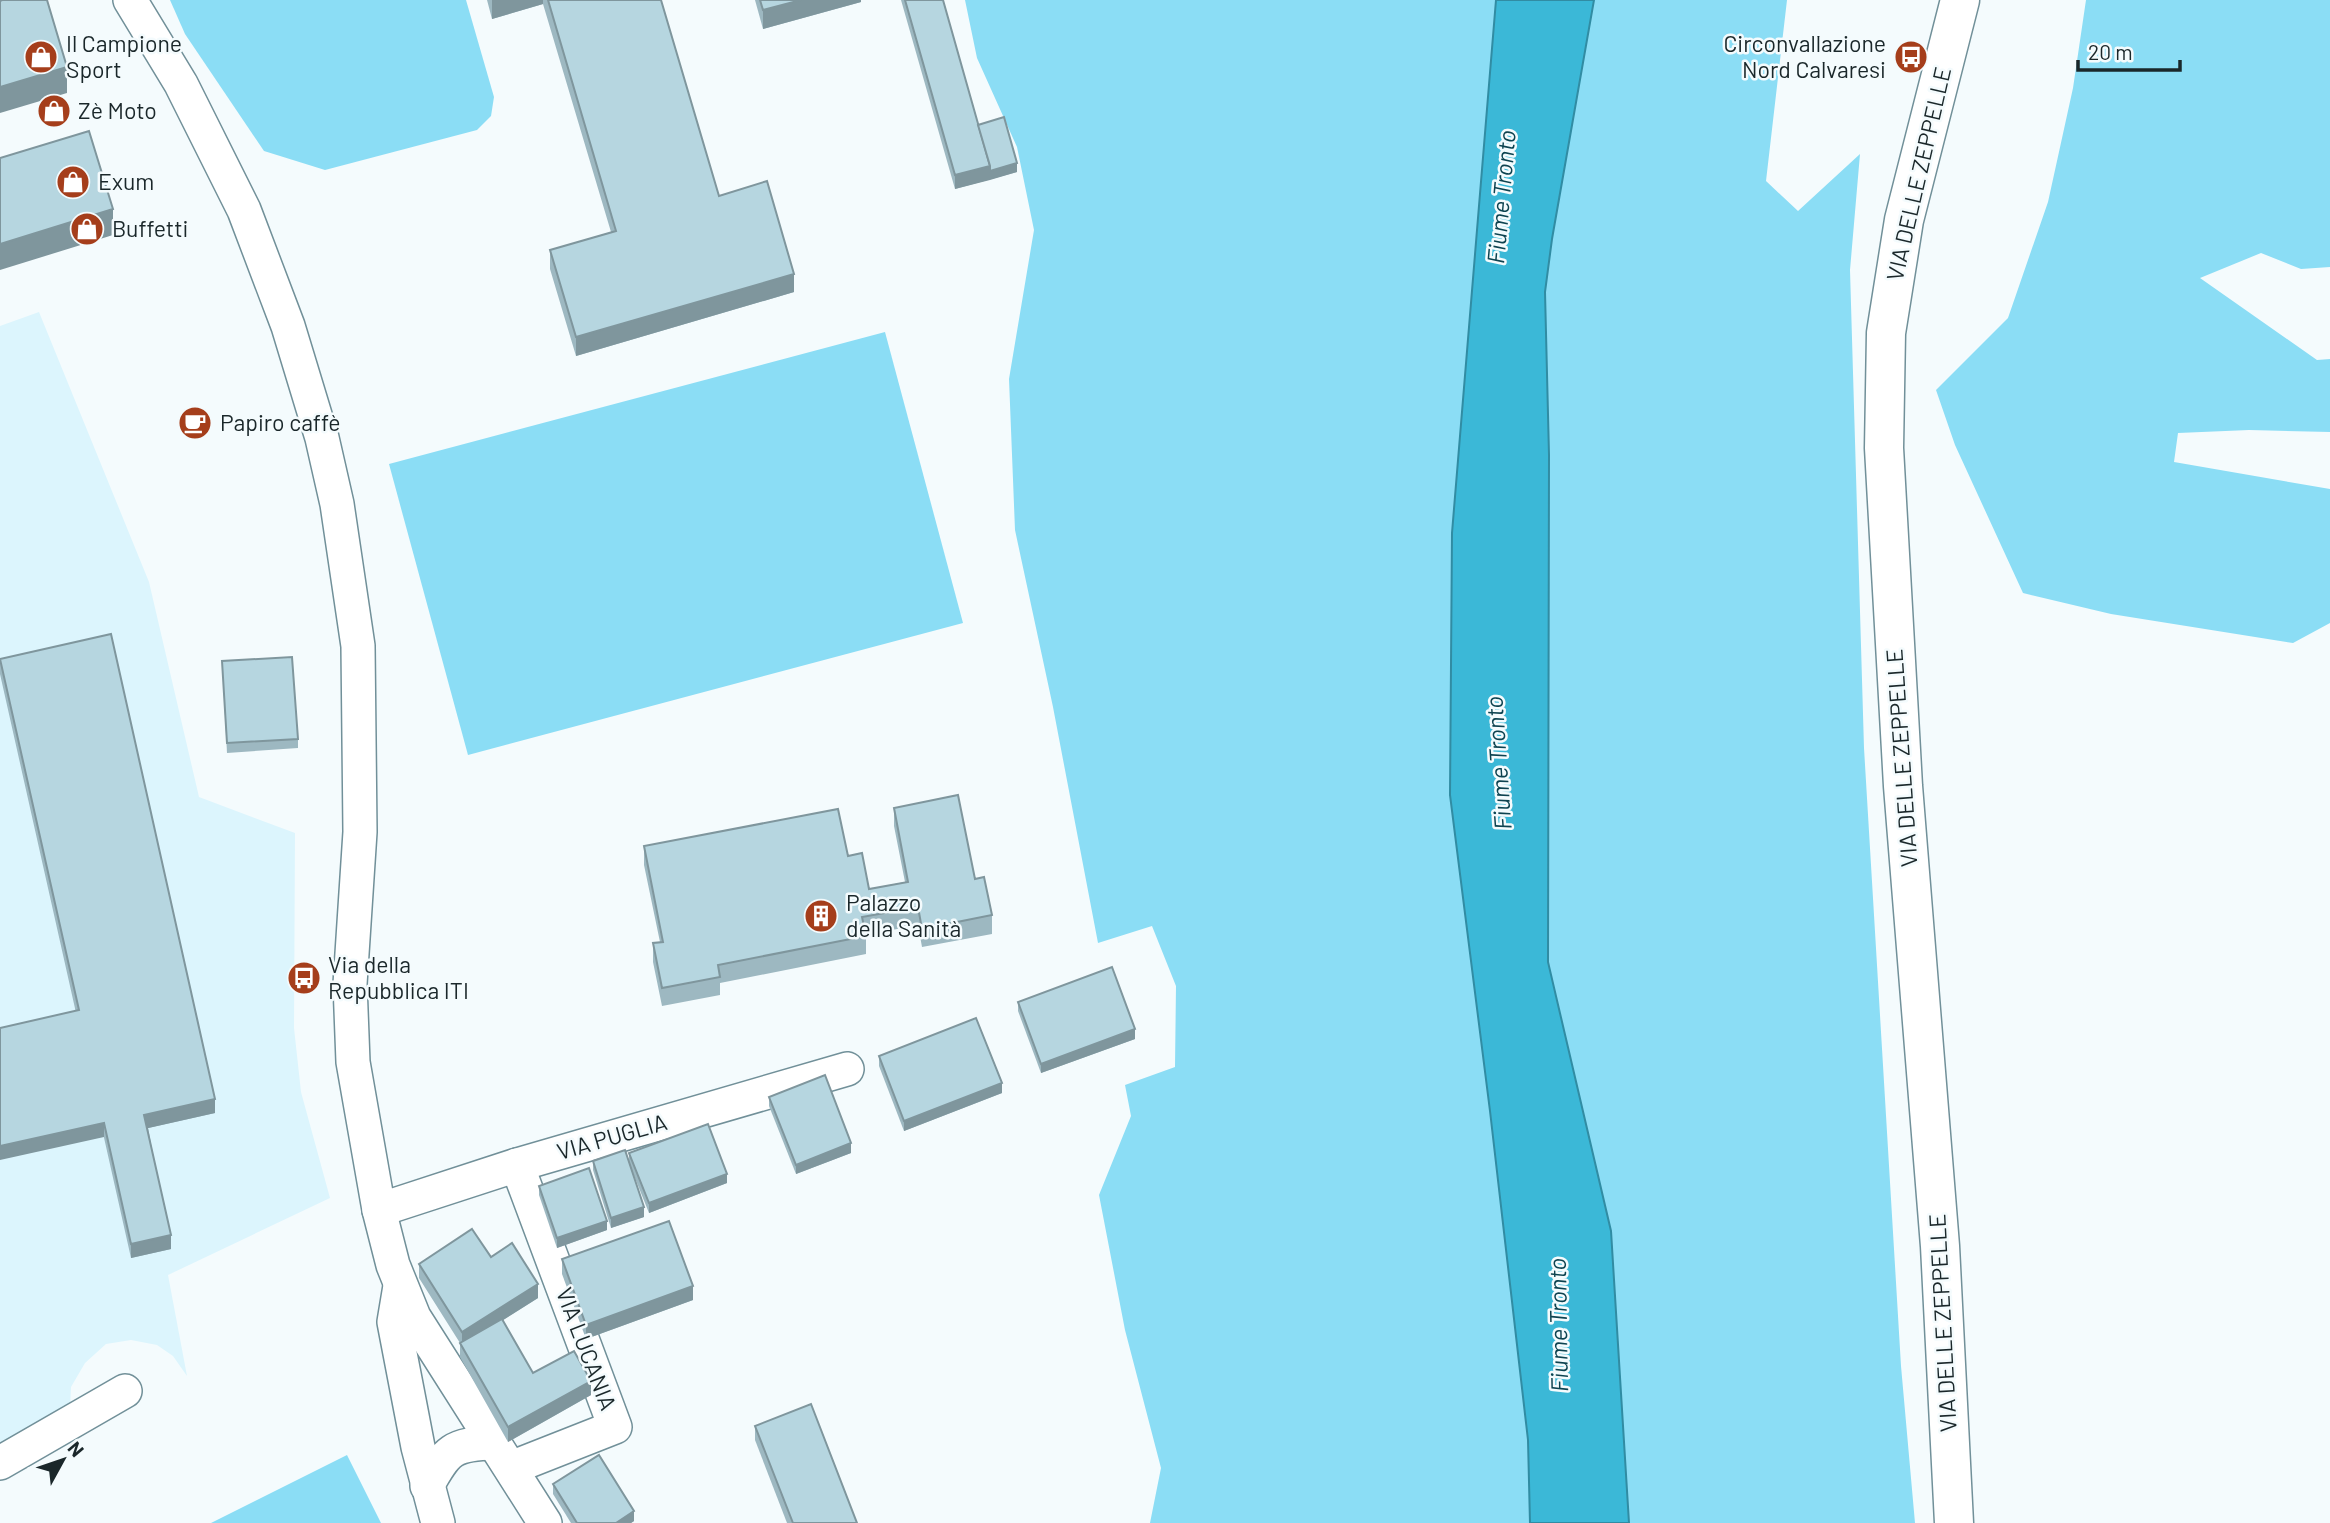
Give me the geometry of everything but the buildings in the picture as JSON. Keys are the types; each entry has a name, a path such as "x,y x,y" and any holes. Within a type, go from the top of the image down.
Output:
{"main road":[{"name":"VIA DELLE ZEPPELLE","path":"1954,1523 1940,1246 1902,786 1884,448 1886,333 1904,220 1960,0"}],"street":[{"path":"130,0 181,84 244,210 288,326 322,438 337,504 358,646 360,832 350,984 354,1062 379,1210 400,1286 414,1317 545,1523"},
{"name":"VIA PUGLIA","path":"379,1210 517,1165 847,1069"},
{"name":"VIA LUCANIA","path":"502,1455 615,1427 517,1165"},
{"path":"400,1286 394,1322 427,1486 438,1523"},
{"path":"0,1463 125,1391"},
{"path":"427,1486 447,1454 459,1446 502,1455"}],"shaded area":[{"path":"170,0 466,0 494,97 491,116 477,130 325,170 264,151 185,34"},
{"path":"965,0 1496,0 1452,533 1450,795 1528,1440 1530,1523 1150,1523 1161,1468 1125,1330 1099,1195 1131,1116 1125,1085 1175,1067 1176,986 1152,926 1098,943 1053,707 1015,530 1009,379 1034,230 1017,147 977,58"},
{"path":"1594,0 1787,0 1766,181 1798,211 1860,154 1850,270 1864,748 1901,1366 1915,1523 1629,1523 1611,1231 1548,962 1549,455 1545,292"},
{"path":"2086,0 2330,0 2330,267 2301,269 2261,253 2200,278 2317,360 2330,359 2330,432 2249,430 2178,433 2174,462 2330,489 2330,623 2293,643 2111,614 2023,593 1955,445 1936,390 2008,318 2048,202 2073,88"},
{"path":"39,312 149,582 199,797 295,833 294,1028 301,1092 330,1198 168,1275 187,1376 173,1356 157,1345 131,1340 106,1344 85,1363 71,1387 70,1410 0,1446 0,326"},
{"path":"885,332 963,623 468,755 389,464"},
{"path":"347,1455 381,1523 211,1523"}],"water":[{"name":"Fiume Tronto","path":"1496,0 1594,0 1545,292 1549,455 1548,962 1611,1231 1629,1523 1530,1523 1528,1440 1450,795 1452,533"}],"place":[{"name":"Il Campione Sport","path":"41,57"},
{"name":"Circonvallazione Nord Calvaresi","path":"1911,57"},
{"name":"Zè Moto","path":"54,111"},
{"name":"Exum","path":"73,182"},
{"name":"Buffetti","path":"87,229"},
{"name":"Papiro caffè","path":"195,423"},
{"name":"Palazzo della Sanità","path":"821,916"},
{"name":"Via della Repubblica ITI","path":"304,978"}]}
